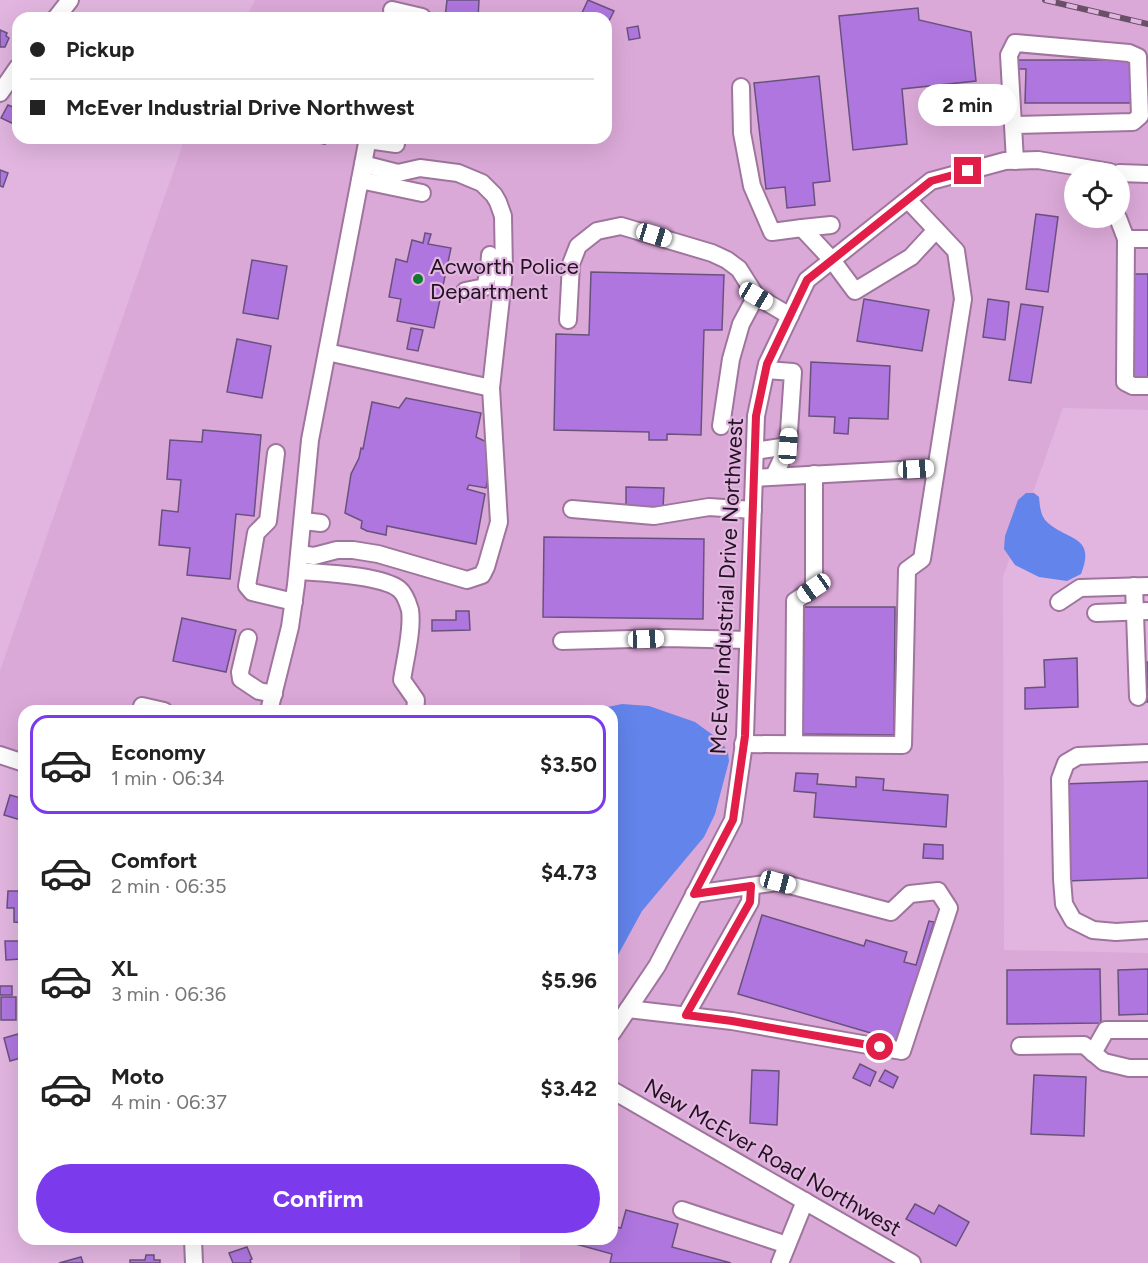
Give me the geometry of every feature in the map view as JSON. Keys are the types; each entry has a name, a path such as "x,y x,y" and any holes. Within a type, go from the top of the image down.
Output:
{"street":[{"path":"61,12 70,0"},
{"path":"1013,125 1133,122 1140,116 1138,57 1129,52 1015,43 1009,55 1015,161"},
{"path":"0,93 12,76"},
{"path":"741,87 742,133 752,186 772,232 831,225"},
{"path":"271,705 287,643 294,602 310,441 367,144"},
{"name":"McEver Industrial Drive Northwest","path":"618,1024 657,966 733,820 743,744 756,416 766,370 807,280 931,181 1005,161 1038,160 1064,165"},
{"path":"299,554 314,556 337,550 353,550 378,554 467,580 482,574 499,522 491,388 502,294 503,216 498,202 488,189 474,179 447,170 420,168 398,173 362,172"},
{"path":"362,172 422,193"},
{"path":"1130,173 1148,174"},
{"path":"743,744 903,745 907,570 922,559 963,299 956,251 908,200"},
{"path":"568,320 571,264 579,246 597,231 621,226 712,253 727,260 739,269 756,296 790,316"},
{"path":"802,228 832,260 855,291 912,257 936,230"},
{"path":"1122,228 1126,239 1125,382 1133,386 1148,386"},
{"path":"1126,239 1148,239"},
{"path":"485,288 490,255"},
{"path":"465,291 485,288 502,294"},
{"path":"722,426 731,359 741,324 756,296"},
{"path":"327,352 491,388"},
{"path":"766,370 793,372 788,446 774,476"},
{"path":"755,450 788,446"},
{"path":"276,453 268,521 256,533 247,586 252,592 294,602"},
{"path":"754,478 936,468"},
{"path":"794,744 795,601 814,588 814,474"},
{"path":"572,509 654,516 709,507 753,510"},
{"path":"303,521 321,523"},
{"path":"298,571 372,580 386,583 400,590 410,609 402,680 416,700 416,705"},
{"path":"1059,602 1080,588 1141,586 1138,697"},
{"path":"1096,613 1142,611"},
{"path":"248,638 240,672 242,679 260,691 274,694"},
{"path":"562,641 667,638 748,640"},
{"path":"1148,753 1078,756 1066,762 1060,779 1063,896 1064,904 1073,920 1094,930 1116,932 1148,930"},
{"path":"0,755 18,761"},
{"path":"628,1009 732,1021 902,1051 949,908 938,891 910,894 891,912 778,882 694,894"},
{"path":"686,1015 750,902 751,886"},
{"path":"1093,1053 1106,1030 1148,1029"},
{"path":"1020,1046 1083,1045 1104,1062 1129,1068 1148,1068"},
{"name":"New McEver Road Northwest","path":"618,1093 912,1263"},
{"path":"780,1263 805,1202"},
{"path":"682,1210 787,1245"},
{"path":"192,1245 194,1263"}],"shaded area":[{"path":"255,0 1148,0 1148,410 1063,408 1003,577 1004,950 1148,953 1148,1263 520,1263 520,1245 618,1245 618,705 18,705 18,766 0,756 0,671 183,144 612,144 612,12 249,12"}],"water":[{"path":"1026,493 1034,493 1039,497 1042,514 1048,523 1083,546 1085,562 1081,574 1067,581 1039,577 1015,565 1004,549 1005,536 1018,500"},
{"path":"622,704 649,706 695,722 721,741 728,752 729,761 715,814 704,837 642,911 618,955 618,705"}],"building":[{"path":"447,0 479,0 478,12 446,12"},
{"path":"588,0 614,11 612,15 612,12 582,12"},
{"path":"918,8 919,20 971,32 976,81 902,89 907,144 853,150 839,16"},
{"path":"638,26 640,38 629,40 627,28"},
{"path":"0,30 7,33 6,36 9,38 5,47 0,47"},
{"path":"1012,60 1132,60 1132,103 1025,103 1026,69 1012,69"},
{"path":"819,76 830,181 813,183 815,205 787,208 785,187 766,189 754,83"},
{"path":"8,105 12,107 12,123 1,118"},
{"path":"0,170 8,173 3,187 0,186"},
{"path":"1036,214 1058,217 1048,292 1026,289"},
{"name":"Acworth Police Department","path":"425,233 431,234 428,244 451,248 434,328 397,321 401,299 389,297 396,259 407,262 412,240 423,243"},
{"path":"252,260 287,266 278,319 243,313"},
{"path":"591,272 724,275 722,330 704,330 701,435 667,434 667,440 649,440 649,432 554,430 556,334 589,335"},
{"path":"1131,274 1148,274 1148,381 1131,381"},
{"path":"864,299 929,310 922,351 857,341"},
{"path":"988,299 1009,302 1005,340 983,337"},
{"path":"1021,304 1043,307 1031,383 1009,380"},
{"path":"411,328 423,330 418,351 407,349"},
{"path":"237,339 271,346 262,398 227,392"},
{"path":"811,362 890,366 888,419 849,418 848,434 834,433 835,417 809,416"},
{"path":"406,398 481,413 476,437 491,444 491,462 486,488 469,485 467,489 485,494 476,544 387,526 386,535 367,531 361,528 362,521 345,513 351,474 361,448 363,449 372,402 399,408"},
{"path":"203,430 261,435 254,516 236,514 230,579 187,575 190,548 159,545 162,510 178,512 181,480 167,479 170,440 202,442"},
{"path":"626,487 664,488 663,509 626,508"},
{"path":"544,537 704,539 703,619 543,617"},
{"path":"804,607 895,607 894,735 803,734"},
{"path":"456,611 469,611 470,630 432,631 432,620 456,620"},
{"path":"182,618 236,630 226,672 173,661"},
{"path":"1077,658 1078,707 1025,709 1025,688 1045,687 1044,660"},
{"path":"1148,662 1148,702 1146,702 1144,663"},
{"path":"796,773 818,774 817,784 856,787 856,777 884,779 883,790 948,795 946,827 814,817 816,793 794,791"},
{"path":"1148,781 1148,878 1067,881 1063,784"},
{"path":"10,795 18,797 18,819 4,815"},
{"path":"924,844 943,845 943,859 923,858"},
{"path":"8,891 18,891 18,922 14,922 14,908 7,908"},
{"path":"762,915 864,946 866,940 907,952 904,962 916,965 929,921 934,922 898,1041 738,994"},
{"path":"5,941 18,941 18,959 6,960"},
{"path":"1100,969 1101,1023 1007,1024 1007,970"},
{"path":"1148,969 1148,1014 1119,1015 1118,970"},
{"path":"0,986 12,986 12,995 0,995"},
{"path":"1,997 16,997 16,1020 1,1020"},
{"path":"18,1034 18,1059 10,1061 4,1038"},
{"path":"860,1064 876,1072 870,1086 853,1078"},
{"path":"752,1070 779,1071 777,1125 750,1123"},
{"path":"885,1070 898,1077 893,1088 879,1081"},
{"path":"1034,1075 1086,1077 1084,1136 1031,1134"},
{"path":"915,1204 934,1214 939,1205 969,1222 956,1246 906,1219"},
{"path":"626,1210 678,1224 672,1247 731,1263 610,1263 612,1254 579,1245 618,1245 618,1227 621,1228"},
{"path":"247,1247 252,1259 251,1263 233,1263 229,1253"},
{"path":"146,1255 154,1255 154,1260 160,1260 160,1263 130,1263 130,1260 145,1260"},
{"path":"81,1257 83,1263 59,1263"}],"railway":[{"path":"1045,0 1148,24"}],"place":[{"name":"Acworth Police Department","path":"418,279"}],"route":[{"path":"880,1047 686,1015 750,902 751,886 694,894 733,820 745,736 756,416 767,364 807,280 931,181 968,171"}]}
